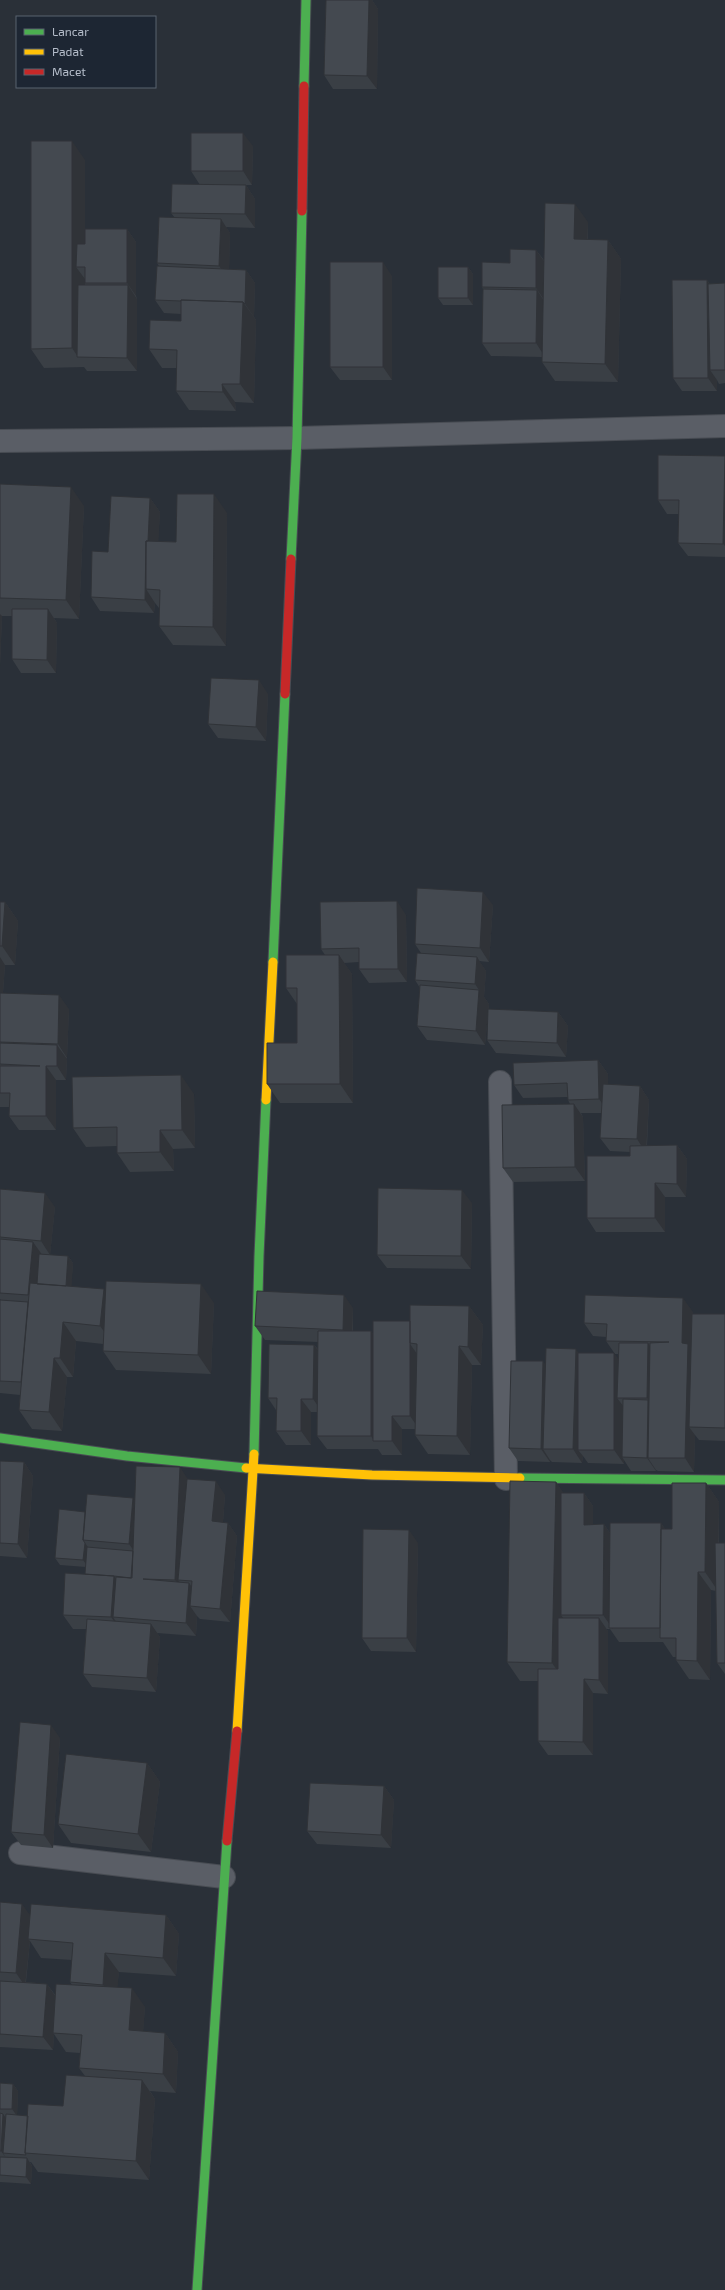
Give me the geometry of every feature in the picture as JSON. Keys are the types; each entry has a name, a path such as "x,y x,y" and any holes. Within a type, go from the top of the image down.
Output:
{"street":[{"path":"197,2290 224,1877 242,1681 254,1469 259,1256 297,438 306,0"},
{"path":"0,441 297,438 725,426"},
{"path":"500,1082 506,1479"},
{"path":"0,1438 91,1452 254,1469 506,1479 725,1480"},
{"path":"20,1853 224,1877"}],"building":[{"path":"326,0 369,0 367,76 324,75"},
{"path":"191,133 243,133 243,171 191,171"},
{"path":"31,141 72,141 72,348 31,349"},
{"path":"172,184 246,185 245,214 171,213"},
{"path":"545,203 575,204 574,239 608,240 605,364 542,362"},
{"path":"159,217 221,219 219,266 157,263"},
{"path":"85,229 127,229 127,283 85,283 85,267 76,267 77,244 85,244"},
{"path":"510,249 536,250 536,288 482,287 482,262 510,263"},
{"path":"330,262 383,262 383,367 330,367"},
{"path":"157,266 246,270 245,304 243,302 155,300"},
{"path":"438,267 468,267 468,298 438,298"},
{"path":"672,280 707,280 708,378 673,378"},
{"path":"725,283 725,370 710,370 708,284"},
{"path":"78,285 128,285 127,358 77,357"},
{"path":"483,289 537,290 536,343 482,343"},
{"path":"181,300 243,302 240,384 222,384 223,392 176,391 177,350 149,349 150,320 181,321"},
{"path":"658,455 725,456 723,544 678,543 679,500 658,500"},
{"path":"0,484 71,487 66,600 0,598"},
{"path":"177,494 214,494 213,627 159,626 160,590 146,589 146,541 176,542"},
{"path":"111,496 150,498 148,541 146,541 145,600 91,597 92,551 108,552"},
{"path":"12,609 48,609 47,660 12,659"},
{"path":"211,678 259,680 256,727 208,724"},
{"path":"417,888 483,892 480,948 415,944"},
{"path":"397,901 398,969 359,969 359,948 321,949 320,902"},
{"path":"0,902 5,902 2,946 0,946"},
{"path":"417,953 477,957 475,984 415,980"},
{"path":"286,955 339,955 340,1084 267,1084 267,1043 297,1043 297,988 286,988"},
{"path":"420,985 479,990 476,1031 417,1026"},
{"path":"0,993 59,995 58,1044 0,1042"},
{"path":"488,1009 558,1012 557,1043 487,1040"},
{"path":"0,1043 57,1045 57,1066 46,1066 46,1116 9,1116 10,1093 0,1093 0,1066 40,1066 0,1064"},
{"path":"598,1060 599,1099 568,1100 567,1083 514,1085 513,1063"},
{"path":"181,1075 182,1130 160,1130 160,1152 117,1153 117,1127 73,1128 72,1077"},
{"path":"603,1084 640,1086 637,1139 600,1138"},
{"path":"574,1104 575,1167 503,1168 502,1105"},
{"path":"677,1145 677,1184 655,1183 655,1218 587,1218 587,1156 630,1156 630,1146"},
{"path":"378,1188 462,1190 461,1256 377,1255"},
{"path":"0,1189 45,1193 41,1241 0,1237"},
{"path":"0,1239 33,1242 28,1295 0,1293"},
{"path":"39,1254 68,1256 66,1286 37,1284"},
{"path":"106,1281 201,1284 198,1355 103,1351"},
{"path":"30,1283 104,1289 100,1326 63,1322 60,1358 54,1358 49,1412 19,1410"},
{"path":"257,1291 344,1295 343,1330 255,1326"},
{"path":"585,1295 683,1298 682,1343 688,1344 685,1458 648,1458 650,1343 669,1342 606,1341 607,1324 584,1323"},
{"path":"0,1300 28,1302 21,1382 0,1381"},
{"path":"410,1305 469,1306 468,1347 459,1346 457,1436 415,1435 417,1344 410,1343"},
{"path":"692,1314 725,1314 725,1428 689,1427"},
{"path":"373,1321 410,1321 410,1416 392,1416 392,1441 373,1441"},
{"path":"318,1331 371,1331 371,1436 317,1436"},
{"path":"619,1343 648,1343 647,1398 617,1398"},
{"path":"269,1344 314,1345 313,1399 301,1399 301,1431 276,1431 277,1398 268,1398"},
{"path":"546,1348 576,1349 573,1449 543,1449"},
{"path":"578,1353 614,1353 614,1450 578,1450"},
{"path":"511,1361 543,1361 541,1449 509,1448"},
{"path":"623,1399 648,1400 647,1458 622,1457"},
{"path":"0,1461 24,1462 18,1544 0,1543"},
{"path":"136,1466 180,1467 175,1580 143,1579 189,1583 186,1623 113,1617 116,1577 132,1578"},
{"path":"187,1479 216,1481 212,1521 228,1523 220,1609 190,1606 192,1581 178,1580"},
{"path":"510,1481 556,1482 552,1663 507,1662"},
{"path":"672,1483 706,1483 705,1572 698,1572 697,1661 676,1660 676,1638 660,1638 661,1529 672,1529"},
{"path":"561,1493 584,1493 584,1525 604,1524 603,1615 561,1615"},
{"path":"87,1494 133,1498 129,1544 83,1540"},
{"path":"59,1509 85,1512 83,1540 85,1543 83,1560 55,1558"},
{"path":"610,1523 661,1523 660,1628 609,1628"},
{"path":"363,1529 409,1530 407,1638 362,1638"},
{"path":"715,1543 725,1543 725,1663 717,1663"},
{"path":"87,1547 133,1551 131,1578 85,1574"},
{"path":"65,1573 114,1576 111,1617 63,1615"},
{"path":"558,1618 599,1618 599,1680 584,1679 583,1742 538,1741 538,1669 558,1669"},
{"path":"87,1619 151,1624 147,1678 83,1674"},
{"path":"20,1722 51,1725 44,1835 11,1832"},
{"path":"66,1754 147,1763 138,1834 58,1824"},
{"path":"310,1783 384,1786 381,1835 307,1831"},
{"path":"0,1902 22,1904 16,1973 0,1972"},
{"path":"31,1904 166,1915 163,1958 105,1953 103,1985 70,1982 73,1943 28,1939"},
{"path":"0,1981 47,1984 43,2037 0,2034"},
{"path":"56,1984 132,1988 129,2030 165,2033 163,2074 79,2068 82,2035 53,2033"},
{"path":"66,2075 142,2080 136,2161 25,2153 28,2104 63,2106"},
{"path":"0,2083 13,2084 12,2109 0,2109"},
{"path":"0,2113 3,2114 1,2151 0,2151"},
{"path":"6,2114 28,2116 26,2155 3,2153"},
{"path":"0,2157 27,2158 26,2177 0,2175"}],"traffic: fast":[{"path":"304,86 306,0"},
{"path":"291,559 297,438 302,211"},
{"path":"273,962 285,694"},
{"path":"254,1454 259,1256 266,1100"},
{"path":"0,1438 127,1456 246,1468"},
{"path":"520,1478 725,1480"},
{"path":"197,2290 227,1841"}],"traffic: slow":[{"path":"266,1100 273,962"},
{"path":"237,1731 254,1454"},
{"path":"246,1468 372,1475 520,1478"}],"traffic: jam":[{"path":"302,211 304,86"},
{"path":"285,694 291,559"},
{"path":"227,1841 237,1731"}]}
